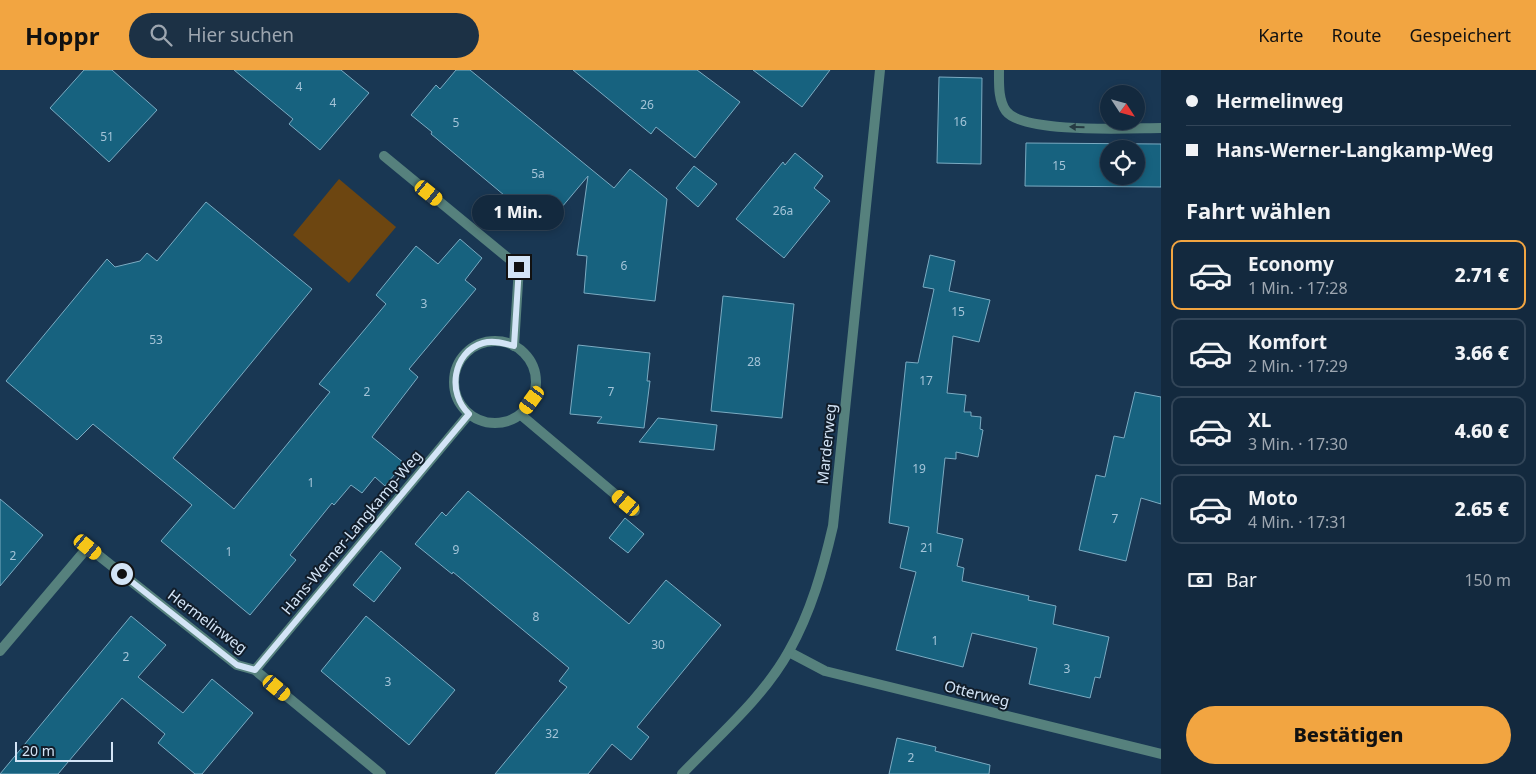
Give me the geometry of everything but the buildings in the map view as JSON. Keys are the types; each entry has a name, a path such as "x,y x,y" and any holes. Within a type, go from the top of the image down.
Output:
{"street":[{"name":"Marderweg","path":"682,774 759,693 789,652 819,583 833,526 880,70"},
{"path":"1000,70 999,90 1006,112 1019,119 1053,127 1161,128"},
{"path":"384,156 519,267 514,346"},
{"path":"500,341 514,346 528,357 535,372 536,384 532,400 521,415 503,423 488,423 469,414 457,397 454,386 456,368 469,350 482,343 500,341"},
{"name":"Hans-Werner-Langkamp-Weg","path":"255,670 469,414"},
{"path":"521,415 635,511"},
{"name":"Hermelinweg","path":"0,651 88,547 237,665 255,670 381,774"},
{"name":"Otterweg","path":"789,652 825,671 1161,754"}],"shaded area":[{"path":"339,179 396,227 349,283 293,235"}],"route":[{"path":"122,574 237,665 255,670 469,414 457,397 454,386 456,368 469,350 482,343 500,341 514,346 519,267"}]}
